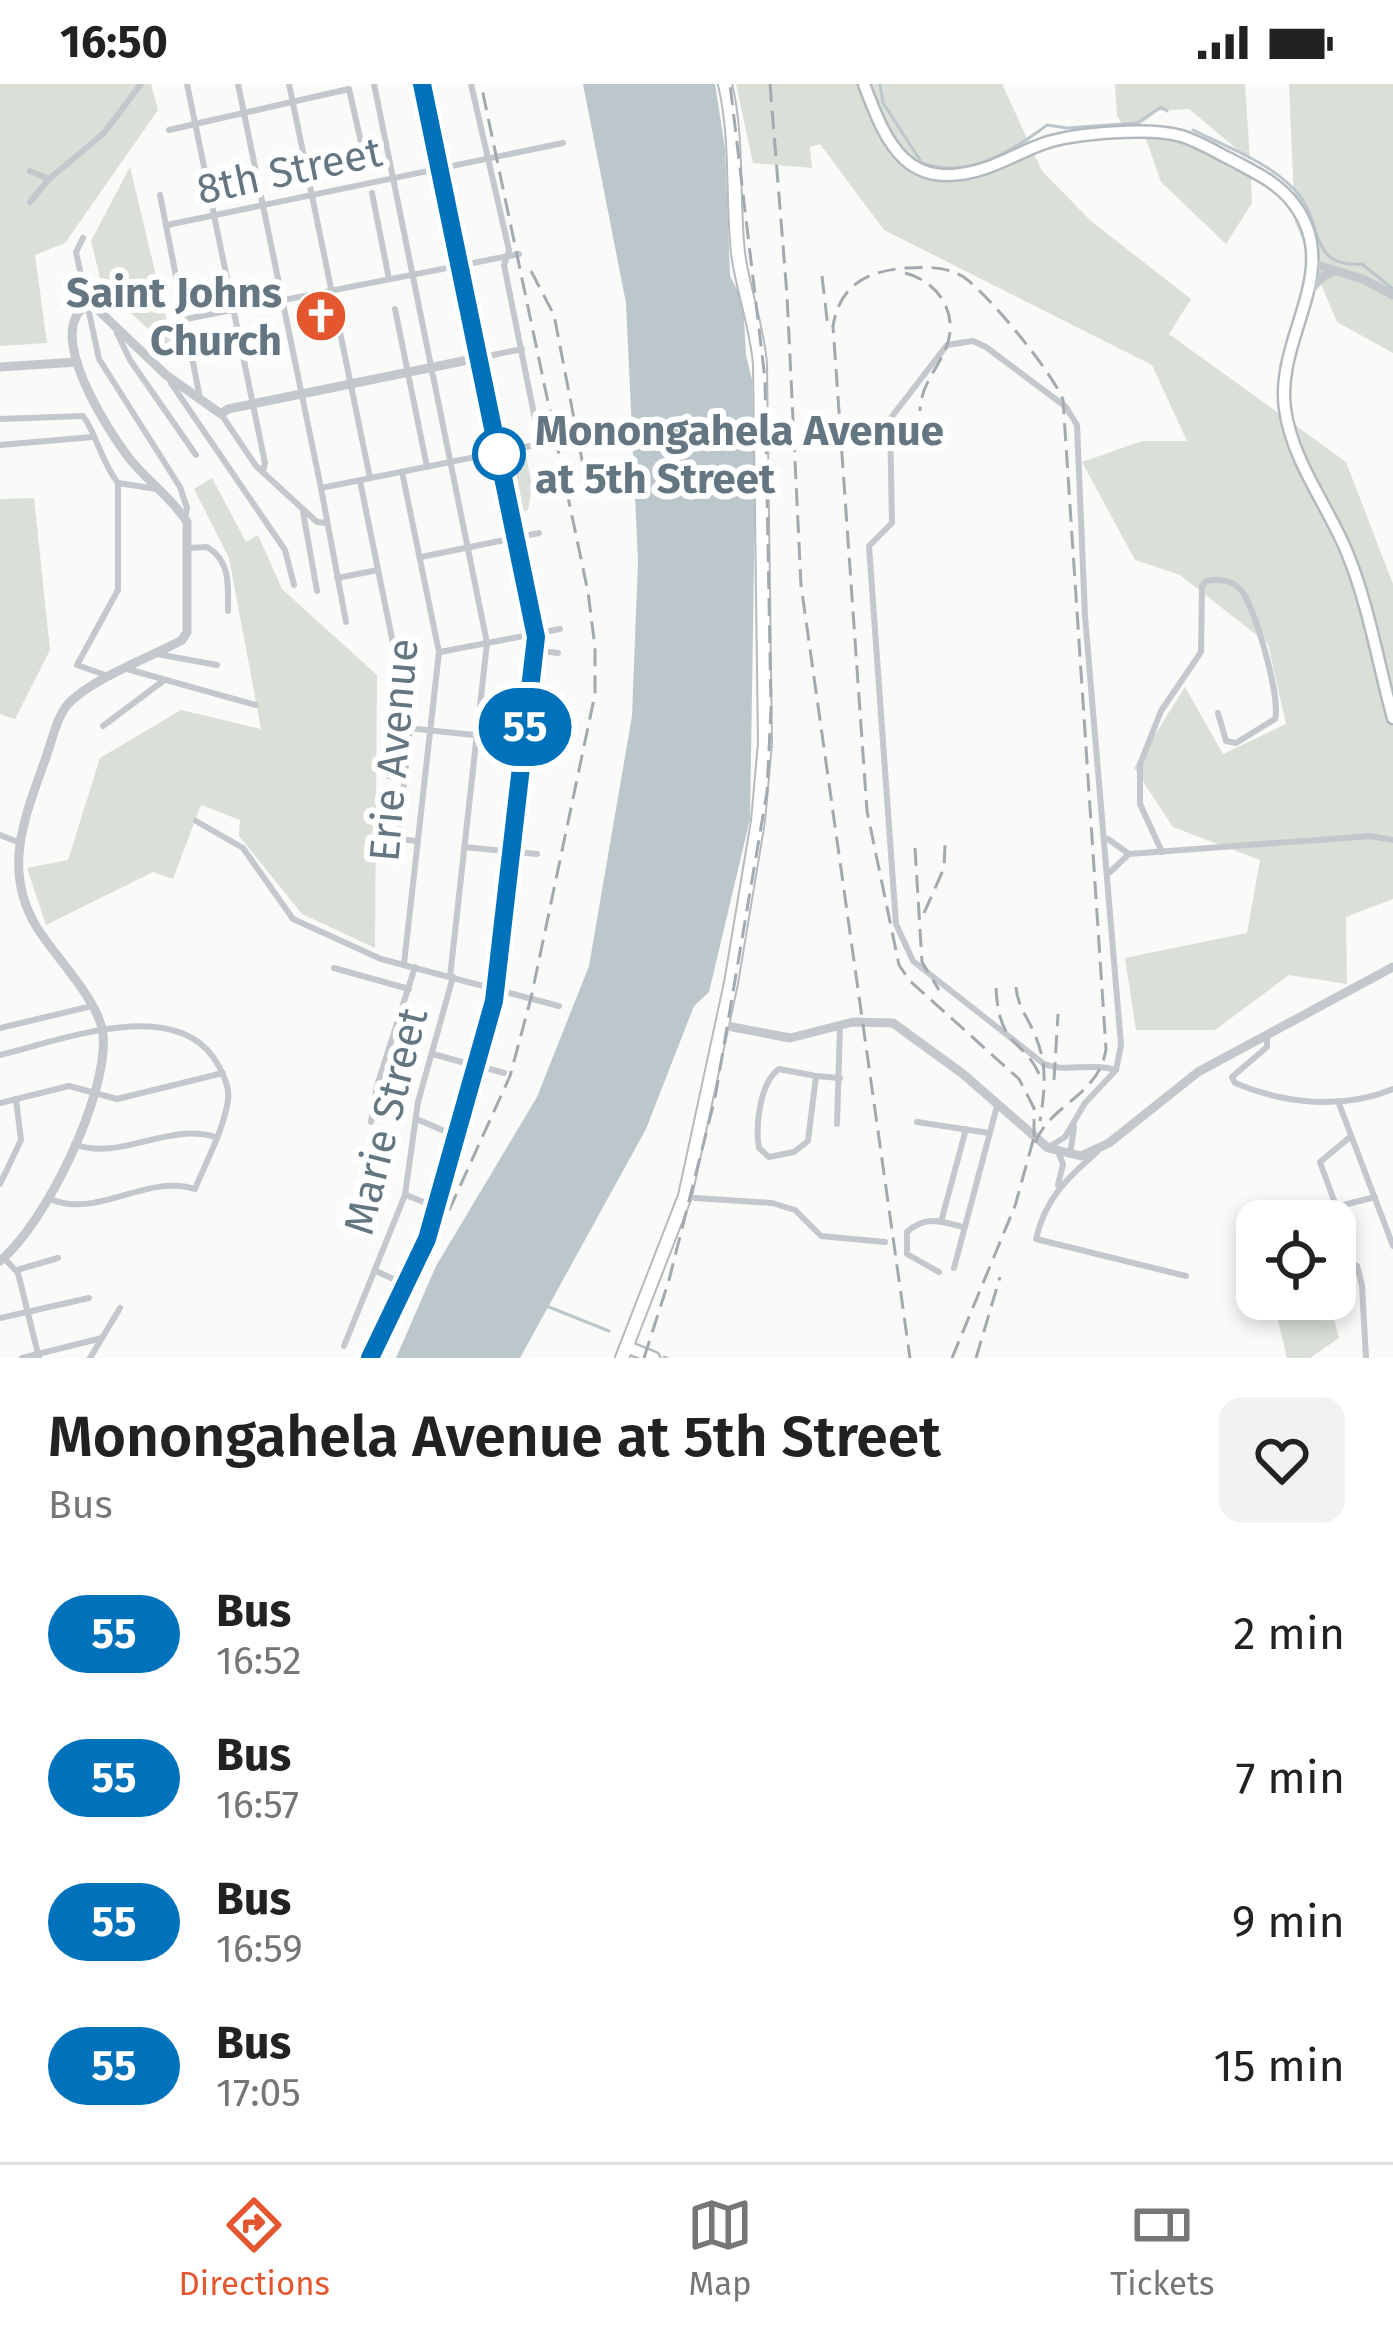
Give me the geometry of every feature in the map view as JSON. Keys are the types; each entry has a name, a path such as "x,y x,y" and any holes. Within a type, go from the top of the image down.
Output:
{"main road":[{"path":"370,1358 427,1239 496,988 535,650 422,84"},
{"path":"654,1358 624,1353 679,1219 752,865 765,743 760,364 739,256 725,84"},
{"path":"864,84 889,145 924,172 970,172 1064,139 1145,132 1198,142 1281,189 1300,212 1312,243 1313,264 1312,288 1286,363 1285,409 1294,445 1348,553 1393,718"}],"street":[{"path":"30,202 49,179 104,133 141,84"},
{"path":"187,84 265,463 262,471"},
{"path":"238,84 346,622"},
{"path":"289,84 370,478"},
{"name":"Marie Street","path":"344,1346 405,1195 418,1102 452,977 488,643 374,84"},
{"path":"321,489 540,444 504,265 508,254 490,159 471,84"},
{"path":"169,130 350,89 364,160"},
{"name":"8th Street","path":"167,225 563,143"},
{"path":"30,171 49,179"},
{"path":"372,194 389,279"},
{"path":"160,195 200,401"},
{"path":"39,1356 17,1270 2,1259 27,1232 48,1198 98,1092 103,1031 92,1006 30,916 21,891 18,842 63,711 73,699 182,640 187,632 184,518 188,508 180,487 99,358 76,252 83,238"},
{"path":"1312,243 1335,271"},
{"path":"186,320 519,254"},
{"path":"1313,264 1363,279 1393,296"},
{"path":"1312,288 1335,271"},
{"path":"87,305 166,375 220,414 262,471 295,496 317,522 326,523"},
{"path":"87,305 77,312 72,328 77,362 103,418 130,460 184,518"},
{"path":"395,309 427,467"},
{"path":"116,326 125,352 196,455"},
{"path":"1059,1152 1076,1118 1116,1070 1121,1046 1085,616 1077,425 1066,407 986,346 973,341 950,343 890,418 892,523 869,546 896,924 913,961 1044,1064 1116,1070"},
{"path":"220,414 522,349"},
{"path":"0,368 77,362"},
{"path":"166,375 285,550 294,585"},
{"path":"0,419 76,415 87,419 104,465 118,483 118,590 77,665 110,678"},
{"path":"0,445 93,437"},
{"name":"Erie Avenue","path":"402,472 440,652 404,964"},
{"path":"360,481 396,658 388,726 550,743"},
{"path":"118,483 157,489"},
{"path":"304,508 316,591"},
{"path":"421,557 539,533"},
{"path":"188,548 207,547 223,560 228,611"},
{"path":"337,578 378,570"},
{"path":"1162,852 1140,804 1140,764 1161,711 1201,652 1202,586 1220,579 1240,587 1249,605 1274,682 1278,711 1275,719 1236,742 1226,741 1218,713"},
{"path":"440,652 560,628"},
{"path":"535,650 558,653"},
{"path":"157,654 217,665"},
{"path":"127,669 256,705"},
{"path":"103,726 164,680"},
{"path":"410,728 398,839 417,841"},
{"path":"389,776 403,777"},
{"path":"196,821 243,848 293,920 353,949 559,1006"},
{"path":"0,835 18,842"},
{"path":"1106,837 1129,854 1393,837"},
{"path":"464,847 537,854"},
{"path":"1109,873 1129,854"},
{"path":"5,866 17,866"},
{"path":"371,1122 380,1074 415,967"},
{"path":"1058,1186 1179,1084 1393,967"},
{"path":"334,968 409,989"},
{"path":"0,1028 92,1006"},
{"path":"722,1025 790,1038 869,1019 892,1023 1059,1152 1063,1164 1058,1186 1041,1217 1036,1239 1186,1276"},
{"path":"0,1055 148,1024 185,1032 211,1052 223,1073 229,1098 195,1189 175,1183 76,1206 48,1198"},
{"path":"837,1124 840,1024"},
{"path":"1267,1034 1267,1047 1232,1081 1289,1100 1338,1102 1393,1089"},
{"path":"432,1054 504,1073"},
{"path":"816,1076 808,1141 784,1156 764,1153 757,1134 771,1073 779,1069 839,1078"},
{"path":"0,1103 69,1087 117,1099 223,1073"},
{"path":"0,1184 21,1140 16,1100"},
{"path":"1338,1102 1390,1226 1393,1246"},
{"path":"954,1268 998,1103"},
{"path":"1059,1152 1076,1118"},
{"path":"419,1120 456,1136"},
{"path":"917,1122 989,1133"},
{"path":"941,1222 966,1129"},
{"path":"74,1144 99,1151 189,1131 215,1137"},
{"path":"1333,1200 1321,1162 1350,1137"},
{"path":"1059,1152 1097,1152"},
{"path":"405,1195 436,1208"},
{"path":"1356,1202 1376,1197"},
{"path":"695,1198 772,1203 795,1210 821,1236 886,1242"},
{"path":"939,1272 908,1254 905,1238 918,1222 963,1227"},
{"path":"17,1270 58,1258"},
{"path":"1357,1266 1366,1358"},
{"path":"376,1271 404,1284"},
{"path":"0,1318 89,1298"},
{"path":"90,1358 120,1308"},
{"path":"22,1358 103,1338"}],"shaded area":[{"path":"0,84 151,84 158,110 65,243 35,255 47,343 0,346"},
{"path":"583,84 715,84 725,148 730,276 743,301 752,380 750,819 709,992 694,1006 646,1129 520,1358 396,1358 436,1266 537,1097 589,966 632,716 638,561 626,303"},
{"path":"736,84 1002,84 1042,171 1091,221 1191,299 1169,334 1346,462 1393,584 1393,899 1346,917 1347,984 1289,975 1215,1030 1136,1030 1125,958 1247,933 1260,860 1173,827 1134,768 1185,687 1223,754 1286,724 1268,644 1180,575 1135,560 1082,462 1142,441 1187,441 1152,365 884,230 820,144 810,147 812,168 753,163"},
{"path":"1115,84 1245,84 1250,160 1189,109 1158,111 1140,125 1125,128 1117,116"},
{"path":"1289,84 1393,84 1393,353 1337,322 1295,222"},
{"path":"1146,139 1179,139 1251,176 1252,203 1226,244 1161,182"},
{"path":"130,167 179,358 102,286 91,241"},
{"path":"526,455 532,487 528,510 516,514 505,463 511,465 512,457"},
{"path":"212,478 246,542 258,535 282,589 377,675 375,948 302,914 239,836 240,820 201,805 173,879 153,872 46,925 27,868 68,860 100,758 181,710 261,729 229,558 194,489"},
{"path":"34,498 50,650 15,719 0,714 0,499"},
{"path":"1278,1320 1334,1320 1339,1338 1310,1358 1287,1358"}],"waterway":[{"path":"880,84 883,103 922,163 939,167 988,160 1047,125 1137,123 1161,107 1167,111"},
{"path":"1193,130 1282,178 1303,201 1324,250 1344,263 1362,264 1393,289"},
{"path":"544,1305 609,1331"}],"railway":[{"path":"382,1358 510,1076 595,694 588,592 481,84"},
{"path":"644,1358 715,1098 767,792 771,709 765,379 730,84"},
{"path":"770,84 787,295 801,585 910,1358"},
{"path":"1034,1137 1034,1108 1019,1079 910,981 899,965 867,811 833,326 849,290 868,277 892,270 935,268 962,276 1018,334 1063,400 1106,1049 1094,1078 1042,1129 1035,1143"},
{"path":"531,271 554,315 587,486"},
{"path":"905,273 936,291 950,323 946,348 926,386 920,411"},
{"path":"822,276 828,328"},
{"path":"924,913 944,868 945,845"},
{"path":"915,848 922,962 939,990"},
{"path":"1016,987 1042,1055 1040,1121"},
{"path":"996,988 1002,1023 1042,1081"},
{"path":"1054,1080 1058,1014"},
{"path":"952,1358 1015,1206 1036,1130"},
{"path":"976,1358 1000,1277"}],"bus line":[{"name":"55","path":"370,1358 427,1239 494,1001 536,637 422,84"}],"place":[{"name":"Saint Johns Church","path":"321,316"},
{"name":"Monongahela Avenue at 5th Street","path":"499,454"}]}
